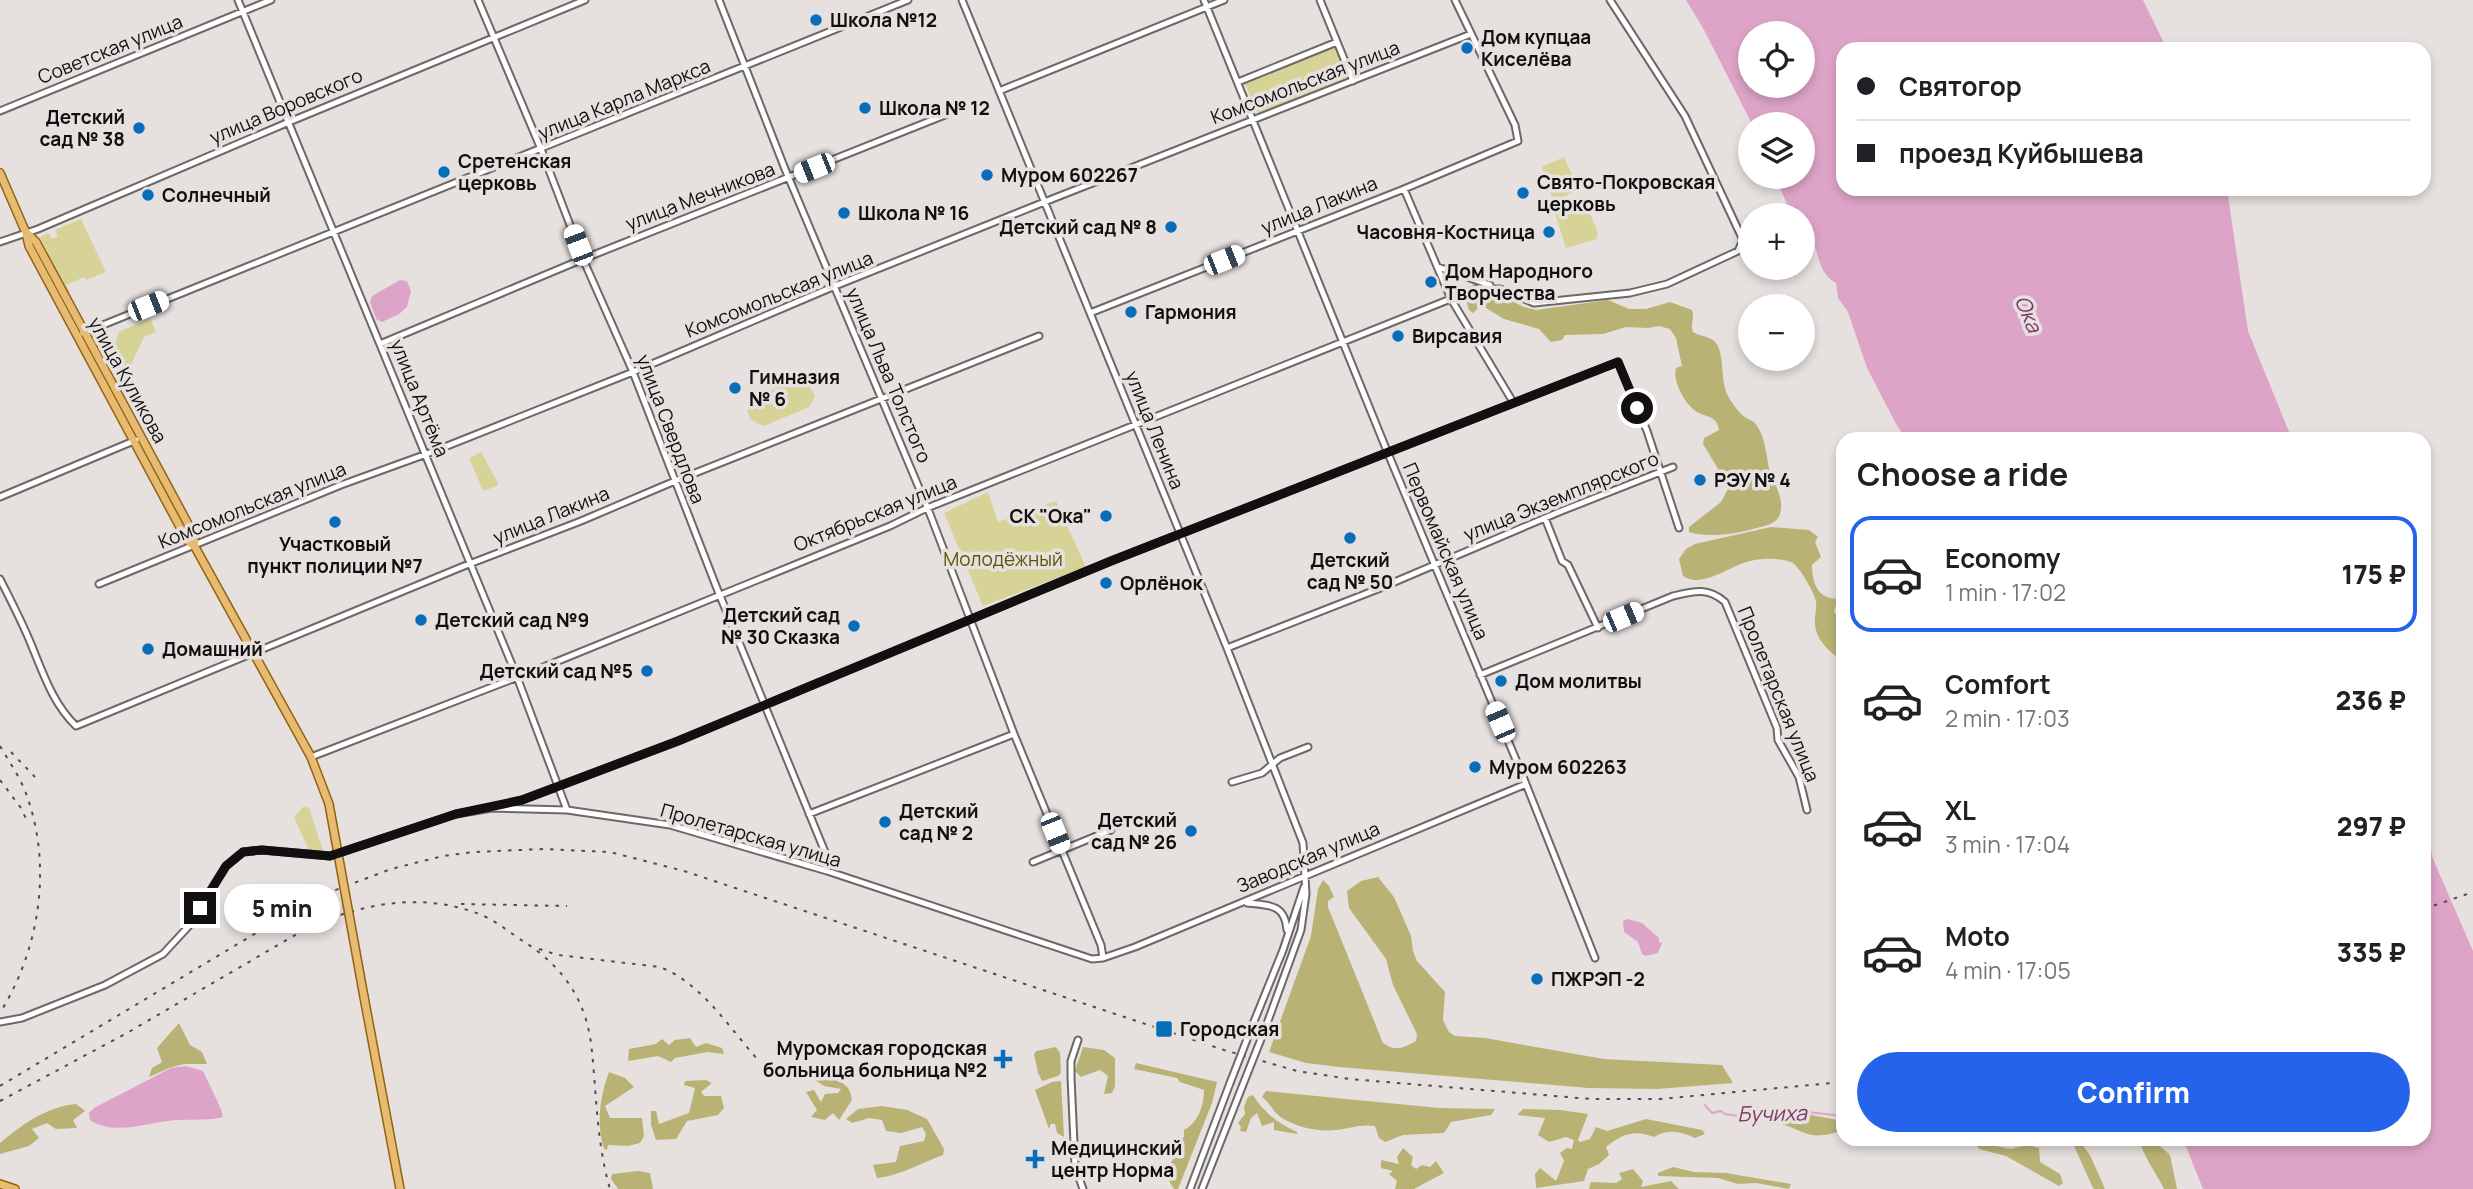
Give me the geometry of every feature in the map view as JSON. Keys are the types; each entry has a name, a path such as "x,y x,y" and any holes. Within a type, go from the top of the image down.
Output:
{"main road":[{"name":"улица Куликова","path":"0,173 26,233 36,242 80,334 194,535 195,547 311,757 329,804 400,1189"},
{"path":"0,1184 16,1189"}],"street":[{"name":"улица Артёма","path":"238,0 517,677 567,810"},
{"name":"Советская улица","path":"0,111 271,0"},
{"name":"улица Свердлова","path":"478,0 541,149 583,259 633,372 719,593 827,857 827,871"},
{"name":"улица Воровского","path":"0,242 585,0"},
{"name":"улица Льва Толстого","path":"719,0 789,178 927,508 1014,734 1101,944 1103,958"},
{"name":"улица Карла Маркса","path":"80,334 908,0"},
{"name":"улица Ленина","path":"962,0 1181,534 1303,844 1305,908 1296,948 1202,1189"},
{"name":"Первомайская улица","path":"1204,0 1595,958"},
{"path":"999,91 1224,0"},
{"path":"1320,0 1353,81"},
{"path":"1455,0 1471,34"},
{"path":"1438,267 1534,303 1630,293 1667,284 1738,251 1743,240 1685,116 1610,0"},
{"name":"Комсомольская улица","path":"99,584 195,547 341,485 633,372 835,286 1471,34"},
{"name":"улица Лакина","path":"1090,313 1518,141 1515,125 1471,34"},
{"path":"1238,82 1337,42"},
{"name":"улица Мечникова","path":"380,344 583,259 955,111"},
{"name":"улица Лакина","path":"1404,189 1451,299 1513,402"},
{"name":"Октябрьская улица","path":"311,757 517,677 1342,341 1478,289 1500,289"},
{"name":"улица Лакина","path":"0,579 21,620 41,673 65,715 76,726 470,564 1039,336"},
{"path":"492,808 558,787 1387,451 1618,362 1661,471 1679,528"},
{"path":"0,497 138,439"},
{"name":"улица Экземплярского","path":"1227,648 1673,467"},
{"path":"1545,518 1562,561 1568,565 1598,628"},
{"name":"Пролетарская улица","path":"1480,675 1673,596 1695,591 1715,593 1725,602 1777,728 1778,740 1799,777 1807,810"},
{"path":"809,814 1014,734"},
{"path":"1232,782 1262,773 1280,758 1308,747"},
{"name":"Заводская улица","path":"1103,958 1306,878 1525,783"},
{"name":"Пролетарская улица","path":"0,1022 22,1018 93,990 163,954 188,927 226,866 236,855 250,850 317,856 343,853 456,814 492,808 567,810 670,825 827,871 1088,958 1103,958"},
{"path":"1033,862 1111,830"},
{"path":"1190,1189 1288,936 1306,878"},
{"path":"1244,902 1271,906 1282,912 1288,936"},
{"path":"1298,905 1302,904 1305,908"},
{"path":"1078,1040 1071,1061 1071,1077 1075,1166 1083,1189"}],"green space":[{"path":"1336,44 1349,78 1258,113 1244,82"},
{"path":"1564,157 1579,190 1553,201 1542,167"},
{"path":"1583,197 1598,233 1597,239 1566,248 1554,210 1560,208 1559,205"},
{"path":"81,219 106,272 66,285 70,292 67,292 40,237 49,233 52,239 58,236 55,230"},
{"path":"150,318 156,332 144,337 126,376 121,379 110,359 119,332"},
{"path":"794,382 805,384 812,390 815,397 809,407 764,426 751,420 747,411 756,400 767,392"},
{"path":"481,452 498,483 497,486 483,491 469,458"},
{"name":"Молодёжный","path":"988,492 998,522 1056,501 1086,567 983,606 944,513"},
{"path":"304,806 309,808 323,851 309,851 294,817"}],"shaded area":[{"path":"1466,299 1508,299 1536,310 1608,300 1629,309 1646,309 1670,302 1692,310 1693,332 1713,340 1720,350 1728,396 1761,432 1769,468 1780,496 1781,508 1776,521 1738,532 1713,535 1689,532 1689,527 1721,502 1729,487 1703,444 1704,438 1719,430 1716,421 1690,406 1677,384 1676,368 1682,366 1676,338 1670,329 1659,326 1626,327 1603,334 1565,335 1562,340 1551,342 1539,329 1504,319 1481,305 1473,313 1469,310"},
{"path":"1771,527 1809,530 1818,537 1815,542 1821,557 1812,565 1814,580 1823,595 1836,599 1836,656 1818,635 1815,624 1815,598 1794,564 1780,559 1761,559 1743,563 1705,579 1690,579 1683,576 1679,559 1686,549 1695,544"},
{"path":"1378,877 1394,897 1411,936 1417,961 1445,992 1443,1020 1449,1032 1455,1036 1485,1038 1604,1059 1722,1065 1733,1083 1657,1089 1588,1088 1339,1067 1306,1063 1269,1052 1311,936 1318,889 1323,880 1334,897 1328,901 1328,907 1383,1043 1399,1048 1416,1041 1417,1034 1393,985 1386,959 1349,908 1347,891 1361,881"},
{"path":"179,1023 190,1045 202,1052 207,1064 184,1064 149,1077 152,1068 162,1062 157,1048"},
{"path":"690,1038 696,1047 706,1043 722,1048 724,1054 707,1052 675,1058 671,1062 658,1056 628,1061 629,1049 656,1044 662,1039 669,1045 675,1040"},
{"path":"1056,1047 1060,1053 1061,1073 1042,1081 1034,1054 1036,1051"},
{"path":"1083,1047 1104,1050 1115,1058 1115,1086 1112,1093 1104,1094 1108,1076 1100,1070 1081,1077 1075,1071"},
{"path":"1136,1063 1217,1082 1212,1103 1178,1189 1174,1189 1169,1181 1174,1179 1168,1166 1175,1157 1178,1141 1184,1137 1184,1130 1193,1123 1199,1113 1204,1090 1180,1082 1177,1078 1134,1069"},
{"path":"609,1072 625,1078 634,1087 605,1106 610,1118 642,1118 644,1136 640,1143 628,1146 608,1145 607,1150 604,1149 600,1120 601,1100"},
{"path":"809,1076 836,1080 848,1088 852,1100 839,1120 833,1113 825,1120 811,1117 817,1110 806,1092 814,1090 821,1102 825,1094 838,1093 841,1089 824,1086"},
{"path":"706,1080 712,1083 701,1092 704,1096 721,1096 724,1108 718,1115 687,1121 676,1139 656,1140 651,1125 651,1111 656,1111 659,1124 689,1113 695,1088 684,1085 685,1081"},
{"path":"1061,1081 1064,1137 1057,1133 1055,1124 1051,1124 1049,1129 1035,1090"},
{"path":"1266,1091 1439,1108 1495,1109 1491,1115 1451,1122 1444,1133 1403,1135 1385,1142 1379,1138 1375,1126 1322,1130 1305,1128 1283,1119 1262,1097"},
{"path":"1253,1095 1267,1112 1297,1134 1274,1130 1274,1122 1262,1126 1257,1113 1251,1118 1246,1132 1240,1131 1238,1123 1245,1114 1244,1107 1248,1097"},
{"path":"76,1104 85,1111 73,1120 77,1128 56,1129 47,1123 32,1129 39,1138 29,1146 0,1154 0,1143 26,1123 55,1109"},
{"path":"882,1106 907,1110 927,1119 944,1149 943,1155 902,1172 877,1178 873,1165 896,1162 900,1146 924,1141 926,1134 922,1127 901,1133 886,1131 882,1120 869,1118 852,1123 846,1119 858,1109"},
{"path":"1523,1109 1588,1114 1578,1140 1580,1142 1590,1139 1596,1127 1607,1131 1646,1119 1702,1130 1705,1134 1695,1138 1674,1132 1654,1137 1640,1133 1628,1134 1606,1147 1609,1155 1588,1169 1584,1181 1536,1188 1535,1174 1540,1168 1556,1181 1564,1161 1560,1153 1567,1148 1572,1149 1574,1140 1566,1137 1549,1142 1538,1135 1545,1118 1517,1115"},
{"path":"1811,1115 1836,1120 1836,1132 1812,1135 1770,1121 1772,1117"},
{"path":"1977,1146 2039,1148 2040,1162 2060,1174 2063,1183 2059,1186 2006,1156 1979,1149"},
{"path":"2074,1146 2083,1146 2090,1155 2105,1189 2094,1189"},
{"path":"2141,1146 2160,1146 2170,1155 2177,1189 2164,1189"},
{"path":"1403,1148 1413,1157 1411,1165 1416,1169 1422,1165 1430,1167 1436,1161 1444,1173 1414,1189 1395,1189 1397,1181 1389,1174 1393,1171 1381,1168 1381,1160 1399,1164 1397,1157"},
{"path":"1673,1167 1791,1184 1789,1189 1756,1183 1738,1184 1718,1178 1658,1176 1658,1173"},
{"path":"1633,1169 1643,1181 1641,1187 1671,1181 1679,1189 1589,1189 1591,1182 1616,1183 1622,1179 1619,1173"},
{"path":"638,1171 650,1173 653,1189 618,1189 611,1179 612,1174"}],"water":[{"name":"Ока","path":"1686,0 2143,0 2164,42 1836,42 1836,196 2228,196 2248,331 2289,432 1901,432 1867,368 1848,312 1838,298 1836,283 1826,275 1820,264 1815,247 1815,203 1787,203 1780,189 1815,189 1815,112 1746,112 1739,98 1815,98 1815,21 1738,21 1738,97"},
{"path":"400,280 407,281 411,291 407,307 382,322 376,319 370,302 372,296"},
{"path":"2431,852 2473,951 2473,1189 2203,1189 2186,1146 2431,1146"},
{"path":"1628,919 1642,923 1659,938 1662,943 1658,953 1646,956 1642,954 1638,942 1624,932 1623,921"},
{"path":"186,1066 203,1071 223,1117 121,1128 100,1125 90,1120 89,1113 94,1108 171,1068"}],"waterway":[{"name":"Бучиха","path":"1705,1105 1712,1113 1721,1111 1738,1116 1755,1111 1766,1114 1799,1111 1836,1115"}],"railway":[{"path":"0,746 28,799 35,826 40,881 38,909 24,963 0,1013"},
{"path":"11,752 35,777"},
{"path":"0,780 21,808 27,821"},
{"path":"0,1086 298,908 333,891 391,869 443,856 543,849 610,852 684,871 1224,1050 1297,1071 1350,1079 1591,1099 1660,1099 1836,1083"},
{"path":"2431,907 2473,892"},
{"path":"0,1101 127,1033 302,931 324,921 346,913 392,903 440,904 486,917 535,949 560,972 579,1001 586,1019 592,1050 597,1118 610,1189"},
{"path":"461,904 567,906"},
{"path":"539,949 558,955 660,967 689,984 702,996 759,1061"}],"place":[{"name":"Школа №12","path":"816,20"},
{"name":"Дом купцаа Киселёва","path":"1467,48"},
{"name":"Школа № 12","path":"865,108"},
{"name":"Детский сад № 38","path":"139,128"},
{"name":"Сретенская церковь","path":"444,172"},
{"name":"Муром 602267","path":"987,175"},
{"name":"Свято-Покровская церковь","path":"1523,193"},
{"name":"Солнечный","path":"148,195"},
{"name":"Школа № 16","path":"844,213"},
{"name":"Детский сад № 8","path":"1171,227"},
{"name":"Часовня-Костница","path":"1549,232"},
{"name":"Дом Народного Творчества","path":"1431,282"},
{"name":"Гармония","path":"1131,312"},
{"name":"Вирсавия","path":"1398,336"},
{"name":"Гимназия № 6","path":"735,388"},
{"name":"РЭУ № 4","path":"1700,480"},
{"name":"СК \"Ока\"","path":"1106,516"},
{"name":"Участковый пункт полиции №7","path":"335,522"},
{"name":"Детский сад № 50","path":"1350,538"},
{"name":"Орлёнок","path":"1106,583"},
{"name":"Детский сад №9","path":"421,620"},
{"name":"Детский сад № 30 Сказка","path":"854,626"},
{"name":"Домашний","path":"148,649"},
{"name":"Детский сад №5","path":"647,671"},
{"name":"Дом молитвы","path":"1501,681"},
{"name":"Муром 602263","path":"1475,767"},
{"name":"Детский сад № 2","path":"885,822"},
{"name":"Детский сад № 26","path":"1191,831"},
{"name":"ПЖРЭП -2","path":"1537,979"},
{"name":"Городская","path":"1164,1029"},
{"name":"Муромская городская больница больница №2","path":"1003,1059"},
{"name":"Медицинский центр Норма","path":"1035,1159"}],"route":[{"path":"200,908 230,860 243,852 262,850 330,856 456,814 522,800 678,741 1111,561 1618,362 1637,408"}]}
